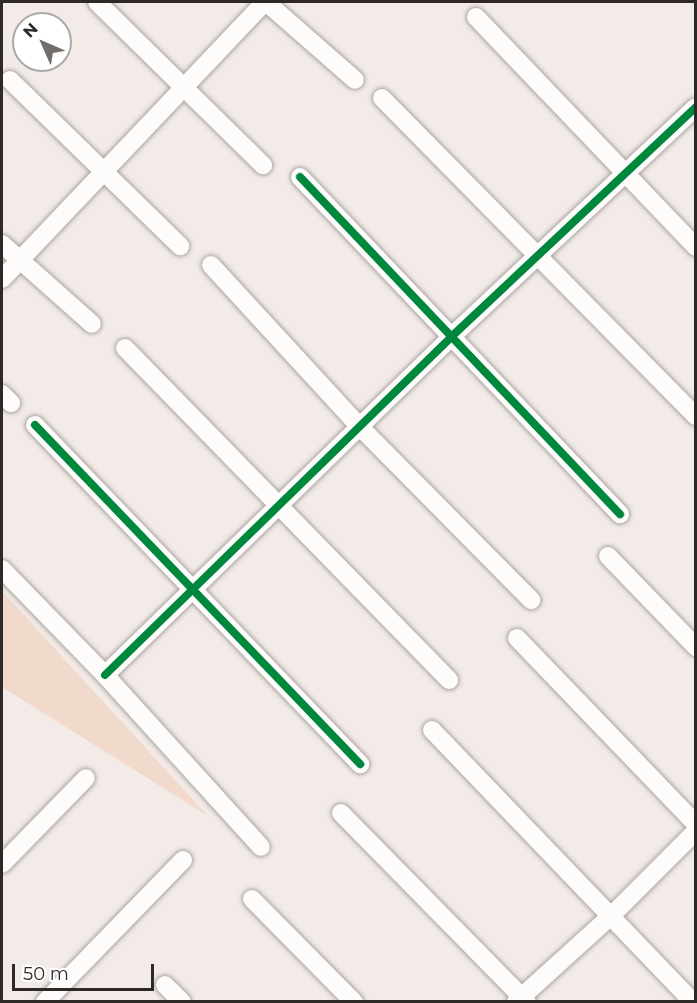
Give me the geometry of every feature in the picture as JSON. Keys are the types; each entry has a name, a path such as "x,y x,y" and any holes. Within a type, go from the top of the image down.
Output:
{"street":[{"path":"96,2 185,86 263,165"},
{"path":"2,279 266,2 355,80"},
{"path":"476,17 624,175 696,247"},
{"path":"10,80 180,246"},
{"path":"382,98 696,417"},
{"path":"105,675 191,588 450,338 696,107"},
{"path":"300,177 450,338 620,514"},
{"path":"2,244 92,324"},
{"path":"211,265 359,426 531,600"},
{"path":"125,348 449,680"},
{"path":"35,425 360,764"},
{"path":"608,556 696,646"},
{"path":"2,569 105,675 261,847"},
{"path":"517,638 696,824"},
{"path":"432,730 693,1002"},
{"path":"2,864 86,778"},
{"path":"341,813 522,1000 696,831"},
{"path":"45,1002 183,860"},
{"path":"252,899 354,1002"},
{"path":"165,985 182,1002"}],"shaded area":[{"path":"2,591 208,816 2,687"}],"cycle path":[{"path":"105,675 450,338 696,107"},
{"path":"300,177 620,514"},
{"path":"35,425 360,764"}]}
